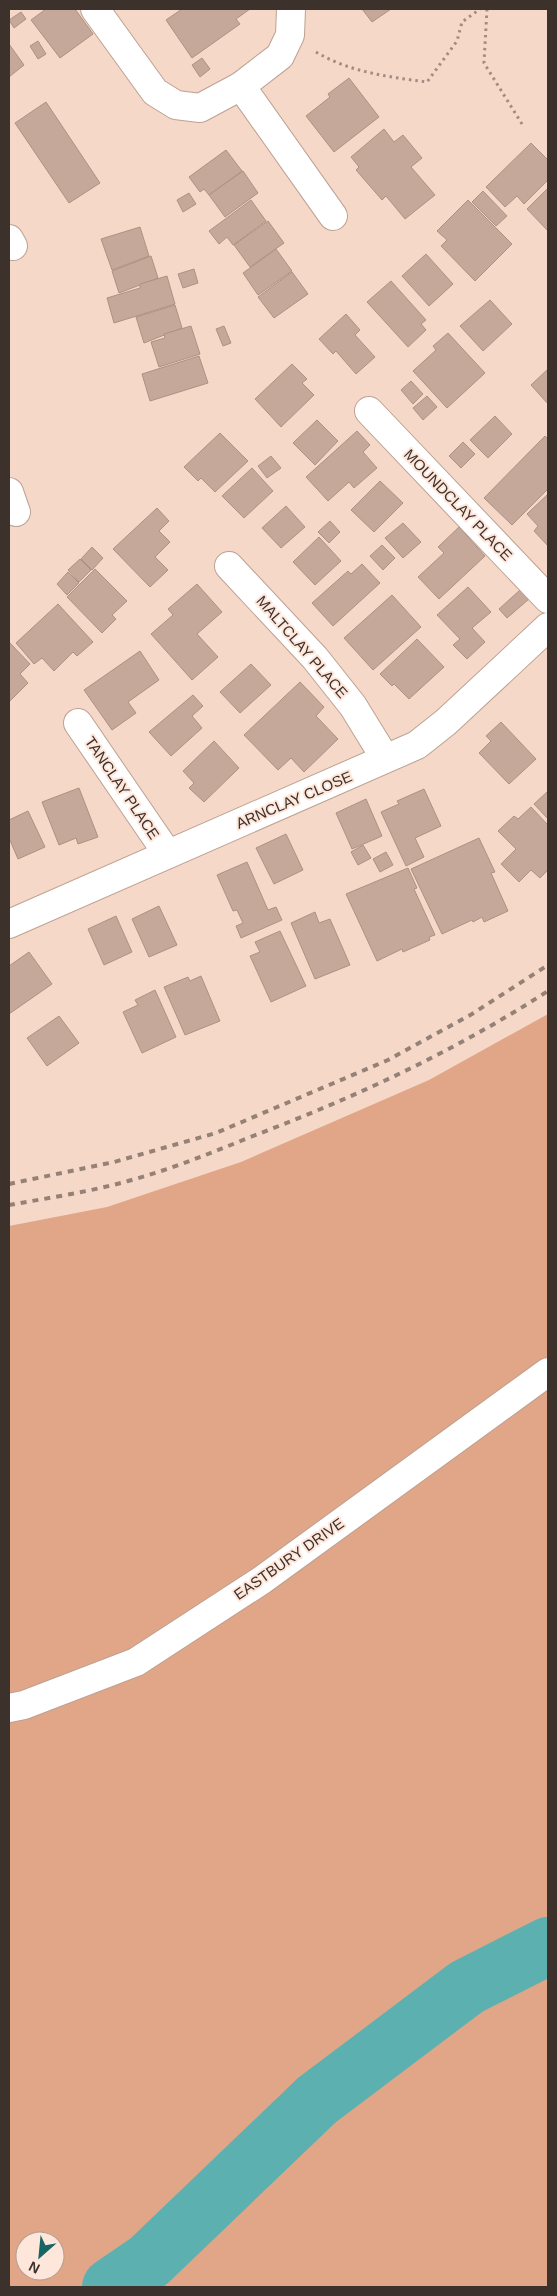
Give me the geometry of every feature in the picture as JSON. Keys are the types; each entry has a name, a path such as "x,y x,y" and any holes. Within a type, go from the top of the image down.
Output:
{"street":[{"path":"96,9 155,92 176,105 200,108 241,86 280,56 289,36 291,9"},
{"path":"241,86 333,216"},
{"name":"MOUNDCLAY PLACE","path":"369,411 548,598"},
{"name":"MALTCLAY PLACE","path":"229,566 315,658 353,706 385,758"},
{"name":"ARNCLAY CLOSE","path":"9,924 417,745 446,722 548,627"},
{"name":"TANCLAY PLACE","path":"78,723 167,854"},
{"name":"EASTBURY DRIVE","path":"9,1708 24,1705 136,1662 262,1580 548,1372"}],"path":[{"path":"289,36 332,62 386,77 427,82 457,41 462,22 480,9"},
{"path":"487,9 484,63 522,124"}],"shaded area":[{"path":"548,1014 548,2287 9,2287 9,1226 107,1207 241,1162 429,1080"}],"building":[{"path":"46,9 75,9 93,34 60,58 31,20"},
{"path":"182,9 250,9 236,19 240,24 192,58 166,20"},
{"path":"362,9 391,9 372,22"},
{"path":"21,12 26,19 14,28 9,20"},
{"path":"38,41 46,54 38,59 30,46"},
{"path":"9,44 24,65 9,77"},
{"path":"202,58 210,69 200,77 192,65"},
{"path":"349,78 379,117 334,152 306,116 330,97 328,94"},
{"path":"46,102 100,183 69,203 15,123"},
{"path":"384,129 394,142 403,135 422,158 411,167 435,195 405,219 386,196 382,200 356,170 359,167 351,157"},
{"path":"531,143 548,160 548,180 524,204 517,196 505,207 486,187"},
{"path":"226,150 242,171 209,195 204,189 200,192 189,177"},
{"path":"243,171 258,193 225,217 209,195"},
{"path":"548,188 548,231 527,209"},
{"path":"483,191 507,216 496,226 472,202"},
{"path":"189,193 196,204 183,212 177,200"},
{"path":"251,200 266,221 233,245 227,237 219,244 209,231"},
{"path":"468,200 512,244 475,281 441,246 447,240 437,231"},
{"path":"268,221 284,243 250,267 234,245"},
{"path":"140,227 149,256 112,270 101,239"},
{"path":"276,249 292,271 258,295 243,273"},
{"path":"426,254 453,284 429,306 402,276"},
{"path":"151,256 158,278 119,293 112,271"},
{"path":"194,269 198,283 183,288 178,274"},
{"path":"292,272 308,294 274,318 258,297"},
{"path":"167,276 175,304 114,323 107,298 140,288 140,284"},
{"path":"391,281 426,320 421,324 426,330 408,347 367,302"},
{"path":"490,300 512,324 483,351 460,326"},
{"path":"175,305 182,328 144,343 136,317"},
{"path":"346,314 360,330 355,335 375,357 356,374 336,351 333,354 319,339"},
{"path":"191,326 200,354 159,367 151,342 165,338 164,334"},
{"path":"224,326 231,343 223,346 216,329"},
{"path":"448,333 485,373 447,408 413,371 436,350 433,346"},
{"path":"199,356 208,383 150,401 142,374"},
{"path":"292,364 307,379 302,383 314,395 281,427 255,399"},
{"path":"548,369 548,404 531,385"},
{"path":"411,381 423,394 413,404 401,390"},
{"path":"427,396 437,407 423,420 413,408"},
{"path":"495,416 512,434 488,458 470,440"},
{"path":"317,420 338,441 315,465 293,443"},
{"path":"357,431 370,445 363,452 377,468 354,488 349,482 328,501 306,477"},
{"path":"220,433 248,461 215,492 201,478 198,481 184,467"},
{"path":"545,436 548,439 548,489 512,525 484,498"},
{"path":"463,442 475,454 461,468 449,456"},
{"path":"271,456 281,468 267,478 258,466"},
{"path":"252,468 273,491 244,518 222,496"},
{"path":"380,481 403,503 374,532 351,510"},
{"path":"548,494 548,546 534,531 538,526 527,514"},
{"path":"286,506 305,527 281,548 262,528"},
{"path":"157,508 169,521 159,531 170,542 155,557 168,570 150,587 113,549"},
{"path":"330,521 340,532 329,543 318,532"},
{"path":"403,523 421,542 403,558 385,538"},
{"path":"459,527 485,556 439,599 418,577 444,553 438,547"},
{"path":"319,537 341,561 315,585 293,562"},
{"path":"382,545 395,558 383,570 370,556"},
{"path":"92,547 103,558 92,570 81,559"},
{"path":"80,559 91,570 79,582 68,570"},
{"path":"362,564 380,583 333,626 312,603 348,571 351,574"},
{"path":"95,569 127,601 112,615 116,619 102,633 67,597"},
{"path":"68,572 79,583 67,595 57,584"},
{"path":"197,584 222,612 197,634 218,657 192,680 151,634 173,615 168,609"},
{"path":"468,587 491,612 472,628 485,642 467,659 453,645 460,639 437,615"},
{"path":"520,590 529,599 507,618 499,609"},
{"path":"392,595 421,627 373,670 344,638"},
{"path":"58,604 93,642 77,656 73,652 54,671 42,658 34,664 16,643"},
{"path":"417,639 444,667 409,699 394,684 392,686 380,674"},
{"path":"9,642 30,664 20,674 28,683 9,702"},
{"path":"140,651 159,680 128,702 136,713 112,730 84,690"},
{"path":"251,664 271,685 240,713 220,692"},
{"path":"300,682 324,707 316,716 338,739 304,772 291,758 278,770 244,735"},
{"path":"193,695 203,706 192,716 202,728 171,756 149,732"},
{"path":"501,722 536,759 509,784 479,753 491,741 486,736"},
{"path":"214,741 239,768 204,802 189,788 194,783 183,771"},
{"path":"79,788 98,837 78,844 76,838 59,845 42,802"},
{"path":"424,789 441,826 415,838 424,857 406,866 381,812 399,804 397,801"},
{"path":"548,791 548,819 534,804"},
{"path":"366,799 382,836 352,849 336,813"},
{"path":"531,807 548,825 548,870 540,878 531,870 519,882 501,864 516,849 498,831 514,816 518,819"},
{"path":"28,811 45,847 18,859 9,838 9,820"},
{"path":"286,834 303,870 274,884 256,848"},
{"path":"479,838 495,872 491,873 508,911 484,922 482,917 473,922 472,920 442,934 411,869"},
{"path":"363,845 371,858 358,865 351,852"},
{"path":"386,852 393,865 380,872 373,859"},
{"path":"247,862 268,910 276,907 282,920 241,938 236,926 243,923 237,910 233,911 217,875"},
{"path":"408,868 417,888 414,889 435,935 429,937 430,940 403,952 402,949 377,961 346,894"},
{"path":"159,906 177,945 149,957 132,919"},
{"path":"315,912 319,923 330,919 350,965 315,979 291,923"},
{"path":"116,916 132,952 104,965 88,929"},
{"path":"280,931 306,986 271,1002 250,956 260,952 255,942"},
{"path":"29,952 52,984 9,1014 9,966"},
{"path":"201,976 220,1021 185,1035 164,987 188,977 190,981"},
{"path":"155,990 176,1037 142,1053 123,1012 138,1005 135,1000"},
{"path":"59,1016 79,1043 47,1066 27,1038"}],"waterway":[{"path":"111,2287 149,2261 317,2100 467,1987 548,1946"}],"railway":[{"path":"9,1184 114,1162 216,1133 388,1060 472,1014 548,965"},
{"path":"9,1205 83,1192 144,1176 292,1121 367,1089 441,1053 477,1034 548,991"}]}
